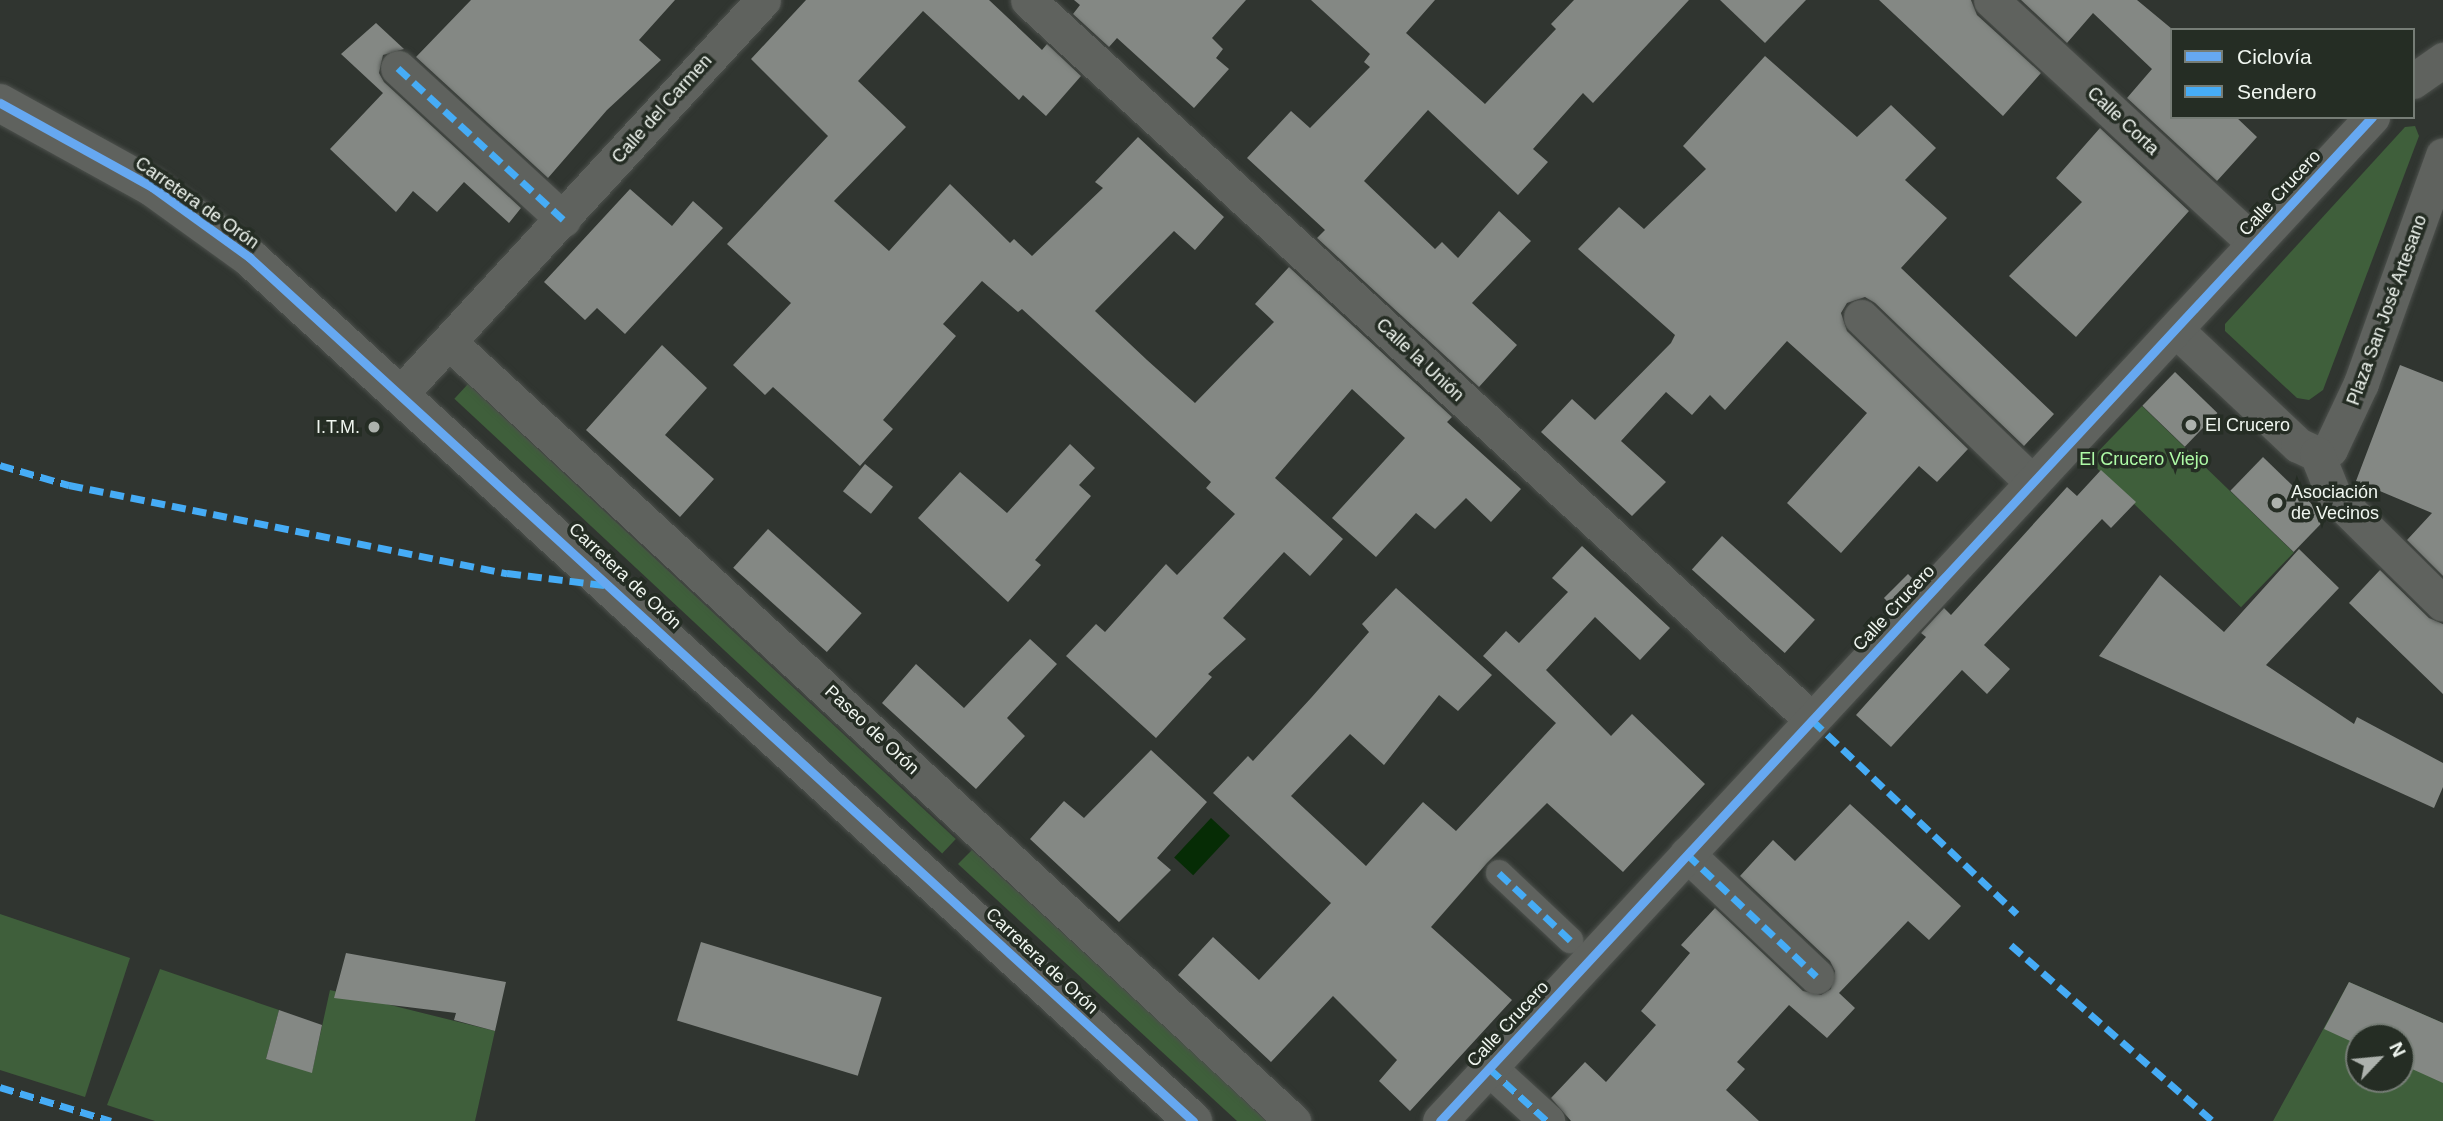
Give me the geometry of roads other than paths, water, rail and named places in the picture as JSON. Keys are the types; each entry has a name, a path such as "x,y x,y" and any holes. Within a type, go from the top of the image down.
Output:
{"street":[{"name":"Calle del Carmen","path":"402,392 763,0"},
{"name":"Calle la Unión","path":"1028,0 1812,720"},
{"name":"Calle Corta","path":"1991,0 2254,243"},
{"path":"2415,80 2443,60"},
{"path":"398,68 563,219"},
{"name":"Carretera de Orón","path":"0,103 95,153 208,226 402,392 1193,1121"},
{"name":"Calle Crucero","path":"1440,1121 2370,119"},
{"name":"Plaza San José Artesano","path":"2317,454 2339,439 2443,155"},
{"path":"1861,317 2032,482"},
{"path":"2176,330 2298,446 2317,454 2334,496 2443,604"},
{"name":"Paseo de Orón","path":"449,342 1293,1121"},
{"path":"1687,854 1816,976"},
{"path":"1500,873 1570,940"},
{"name":"Calle Crucero","path":"1489,1068 1546,1121"}],"place":[{"name":"El Crucero","path":"2191,425"},
{"name":"I.T.M.","path":"374,427"},
{"name":"Asociación de Vecinos","path":"2277,503"}],"park label":[{"name":"El Crucero Viejo","path":"2144,459"}]}
